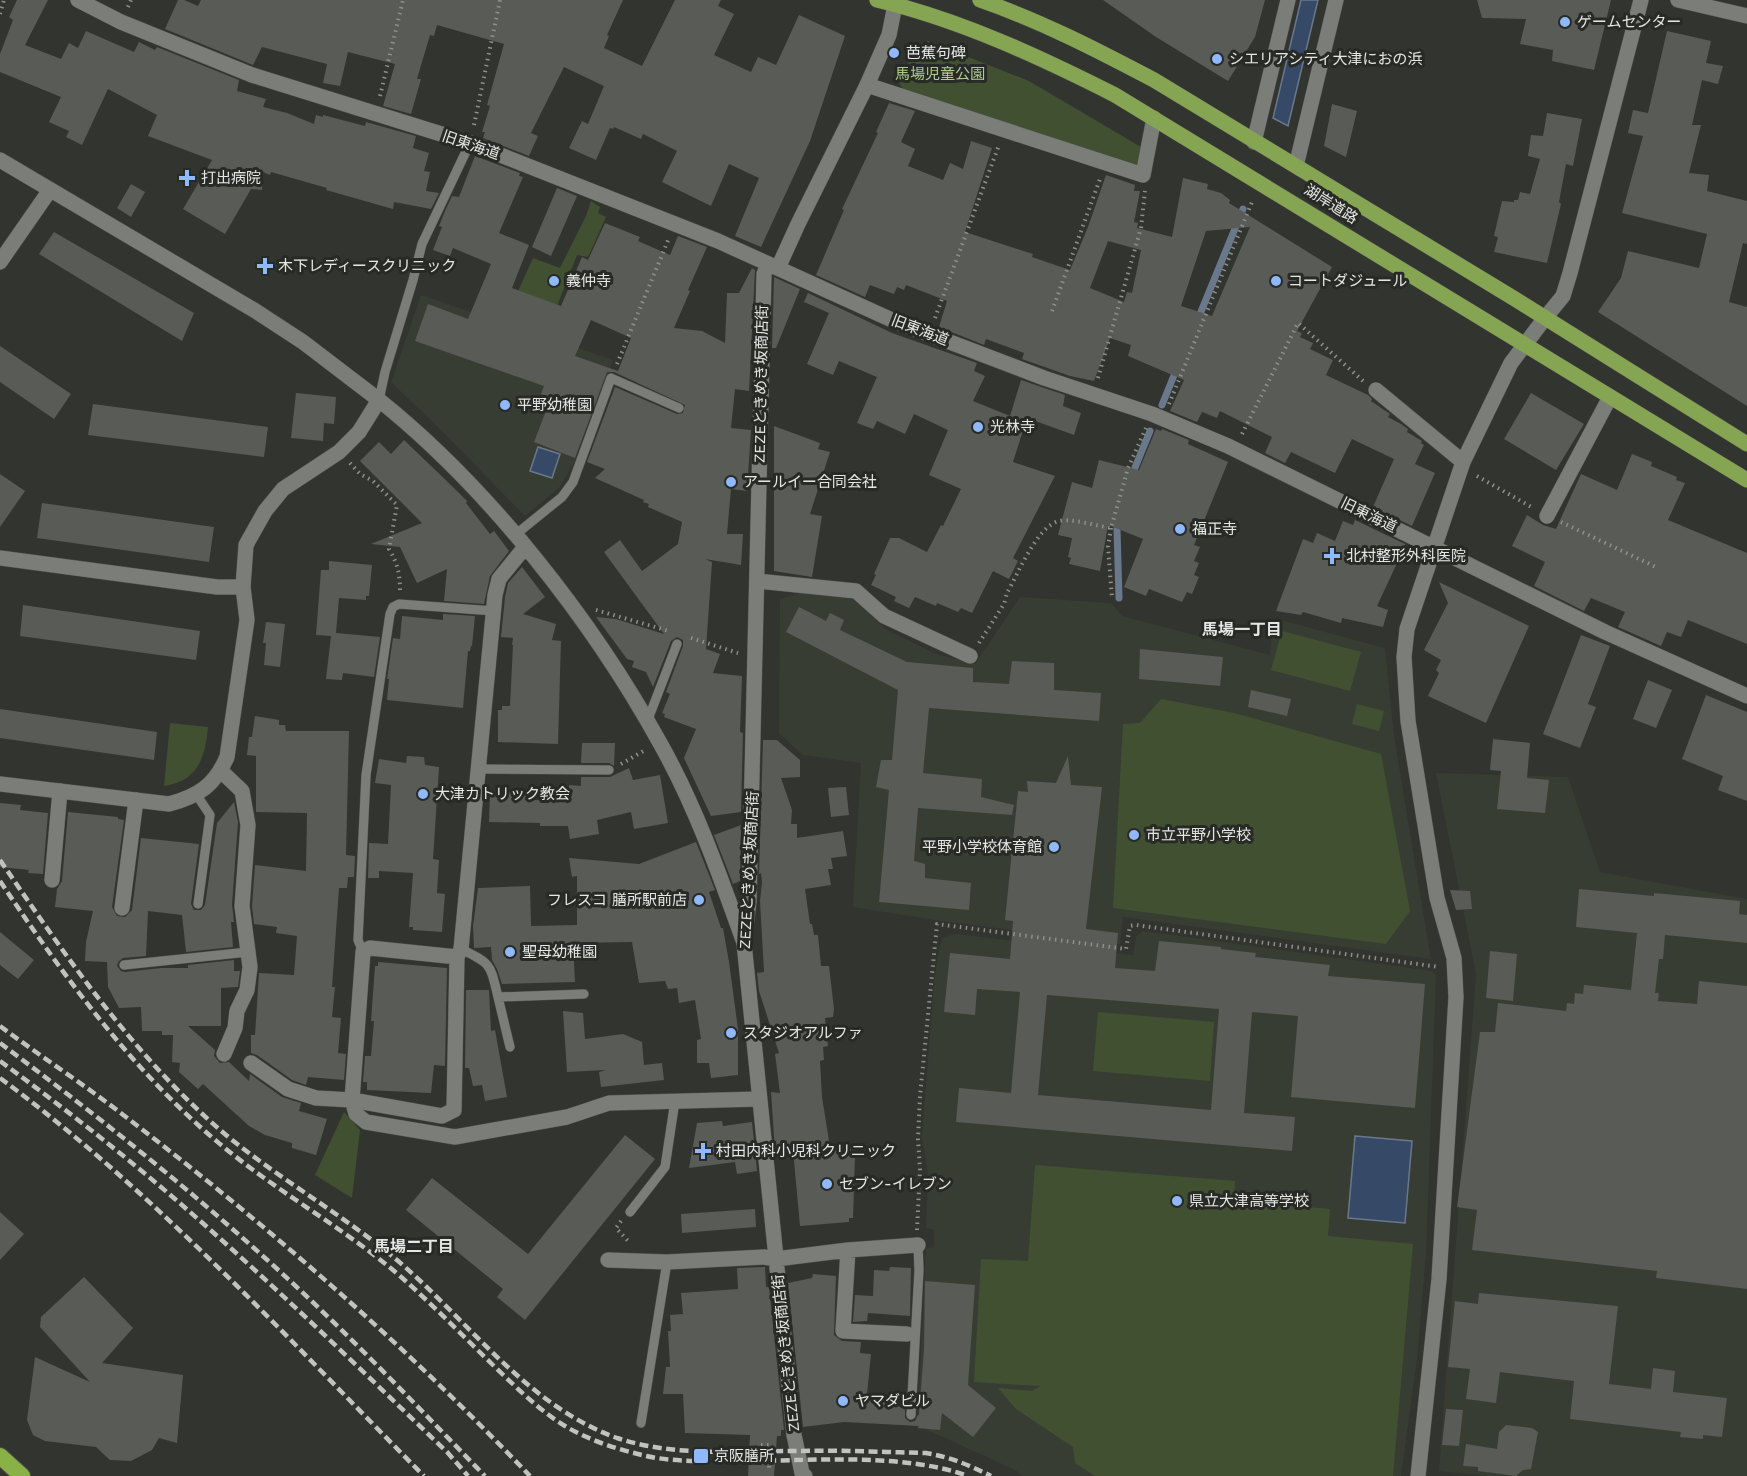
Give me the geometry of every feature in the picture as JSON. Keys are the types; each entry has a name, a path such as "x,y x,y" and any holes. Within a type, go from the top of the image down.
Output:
{"highway":[{"path":"0,1456 22,1476"}],"main road":[{"name":"湖岸道路","path":"877,0 895,2 953,23 1051,63 1115,95 1747,480"},
{"name":"湖岸道路","path":"981,0 1040,22 1154,80 1747,444"}],"street":[{"name":"旧東海道","path":"78,0 121,22 252,75 470,143 675,224 892,320 1157,416 1235,449 1605,632 1747,696"},
{"path":"1254,141 1288,0"},
{"path":"1296,166 1336,0"},
{"path":"1418,1476 1439,1279 1456,997 1454,958 1437,898 1408,721 1404,657 1407,629 1463,462 1511,363 1563,296 1641,0"},
{"path":"1678,0 1747,16"},
{"name":"ZEZEときめき坂商店街","path":"804,1474 794,1435 744,943 749,901 764,274 773,266 798,224 867,85 888,35 895,2"},
{"path":"867,85 1143,175 1154,118"},
{"path":"0,160 254,310 303,342 379,400 420,435 482,497 520,541 599,644 660,742 716,863 744,943"},
{"path":"0,262 50,190"},
{"path":"1376,390 1463,462"},
{"path":"1547,516 1610,397"},
{"path":"0,784 169,804 189,799 208,786 221,771 227,756 247,620 243,587 246,545 265,511 283,489 339,452 359,432 379,400"},
{"path":"251,1064 288,1089 316,1098 352,1100 442,1116 454,1110 459,953 494,611 499,579 520,541"},
{"path":"0,558 217,587 243,587"},
{"path":"757,581 856,591 884,616 970,656"},
{"path":"221,771 242,790 248,825 242,906 250,967 247,990 237,1011 235,1028 224,1054"},
{"path":"52,880 60,791"},
{"path":"122,908 136,800"},
{"path":"459,953 370,948 363,952 352,1100 356,1114 366,1122 455,1137 567,1117 609,1103 759,1099"},
{"path":"608,1260 667,1262 764,1257 776,1259 848,1250 918,1245"},
{"path":"848,1250 843,1331 907,1334"}],"lane":[{"path":"379,400 422,244 470,143"},
{"path":"520,541 562,497 573,482 611,378 680,408"},
{"path":"363,952 358,939 366,775 390,614 393,607 399,604 494,611"},
{"path":"647,722 677,644"},
{"path":"479,769 609,770"},
{"path":"196,794 210,815 198,904"},
{"path":"124,965 248,952"},
{"path":"459,953 486,961 491,969 510,1047"},
{"path":"498,997 584,994"},
{"path":"630,1212 665,1167 675,1101"},
{"path":"911,1415 919,1270 918,1245"},
{"path":"641,1423 667,1262"}],"path":[{"path":"0,14 4,0"},
{"path":"375,114 403,0"},
{"path":"470,143 500,0"},
{"path":"929,334 1004,130"},
{"path":"1052,311 1105,163"},
{"path":"1094,394 1141,228 1146,184 1143,175"},
{"path":"1112,598 1108,547 1128,468 1157,416 1252,202"},
{"path":"611,378 675,224"},
{"path":"1235,449 1298,323 1369,387 1376,390"},
{"path":"339,452 360,474 373,481 397,506 389,549 396,561 400,578 399,604"},
{"path":"970,656 1004,604 1007,593 1041,532 1061,520 1111,528"},
{"path":"621,764 651,747"},
{"path":"918,1245 920,1096 937,924 1126,949 1130,926 1136,925 1454,969"},
{"path":"630,1212 616,1228 634,1247 638,1261"},
{"path":"761,1444 770,1445 769,1468"}],"shaded area":[{"name":"平野幼稚園","path":"421,295 613,360 574,463 559,488 525,516 391,382"},
{"name":"市立平野小学校","path":"807,591 849,595 885,629 936,654 975,664 1020,597 1111,603 1122,616 1270,655 1273,618 1385,648 1394,736 1431,959 1123,917 1120,944 853,907 861,763 803,755 779,733 780,599"},
{"path":"1436,773 1568,777 1600,872 1747,899 1747,1476 1487,1476 1439,1471 1476,974"},
{"name":"県立大津高等学校","path":"1143,931 1432,971 1436,976 1426,1253 1417,1359 1401,1476 1023,1476 1015,1470 943,1437 924,1429 917,1429 926,1249 934,1247 934,1230 926,1228 928,1174 922,1138 934,983 940,945 944,937 956,934 1133,955 1136,936"}],"green space":[{"name":"馬場児童公園","path":"928,41 1029,81 1141,147 1138,169 903,89 899,83 910,59 917,49"},
{"path":"591,201 600,207 598,213 606,217 588,257 577,255 547,332 506,318 533,258 560,268"},
{"path":"1282,631 1361,652 1350,691 1271,670"},
{"path":"1161,699 1234,713 1381,754 1410,911 1386,944 1113,908 1123,724 1140,723"},
{"path":"1357,704 1384,711 1379,731 1352,724"},
{"path":"170,723 208,727 205,749 198,766 185,779 164,786"},
{"path":"1098,1012 1214,1022 1210,1081 1093,1071"},
{"path":"344,1112 360,1130 352,1198 315,1175"},
{"path":"1035,1165 1235,1181 1234,1201 1330,1209 1328,1236 1413,1244 1393,1476 1095,1476 1075,1463 1073,1447 1016,1409 998,1388 1032,1391 1040,1386 974,1382 981,1259 1028,1261"}],"water":[{"path":"1301,0 1318,0 1288,126 1273,118"},
{"path":"538,447 560,454 552,478 530,471"},
{"path":"1355,1136 1412,1141 1405,1223 1348,1218"}],"building":[{"path":"17,0 48,0 25,45 61,59 69,43 78,48 86,31 134,52 139,42 239,80 237,91 266,99 263,107 287,113 314,124 316,115 323,117 323,115 365,126 366,122 416,136 413,148 429,153 424,171 430,172 426,191 439,193 431,209 394,202 393,209 271,172 270,175 263,172 262,190 251,189 225,234 183,209 212,160 148,136 157,115 108,89 82,145 66,137 69,131 49,122 61,97 0,72 0,54 13,20 9,17"},
{"path":"178,0 198,6 201,0 623,0 607,35 609,36 604,48 642,66 675,0 721,0 718,6 734,14 714,55 751,72 758,57 776,65 799,15 845,36 810,141 761,247 735,236 759,178 729,164 711,206 662,182 677,151 643,134 641,139 614,127 610,128 596,160 569,148 582,121 588,124 604,86 564,67 531,133 538,136 529,156 483,138 485,132 482,132 490,106 487,105 504,44 437,25 434,36 430,35 417,79 421,79 411,114 383,106 395,64 348,52 340,86 323,83 327,64 262,47 253,65 165,29"},
{"name":"シエリアシティ大津におの浜","path":"1103,0 1265,0 1255,37 1228,81 1156,37"},
{"name":"ゲームセンター","path":"1477,0 1611,0 1594,70 1552,61 1553,50 1520,44 1526,19 1482,18"},
{"path":"1667,31 1711,41 1706,63 1723,66 1718,84 1702,80 1692,125 1701,125 1689,173 1709,175 1707,191 1747,201 1747,244 1743,243 1729,302 1747,307 1747,406 1598,312 1621,278 1628,251 1699,268 1707,234 1622,213 1643,136 1628,133 1633,110 1648,113"},
{"path":"889,103 915,111 901,142 915,149 908,166 943,180 950,163 963,169 971,141 992,148 965,232 1033,254 1032,257 1070,270 1106,175 1135,185 1134,191 1140,191 1134,222 1138,223 1137,228 1172,237 1183,178 1208,184 1207,189 1221,193 1230,200 1229,203 1332,267 1297,331 1302,333 1300,337 1313,343 1310,349 1333,360 1326,375 1368,395 1371,401 1390,414 1388,417 1422,441 1424,445 1415,464 1435,473 1412,526 1373,507 1394,459 1352,439 1335,473 1291,452 1285,463 1265,453 1272,437 1220,411 1217,418 1202,412 1197,422 1170,411 1184,380 1128,356 1131,345 1110,338 1094,381 1070,376 1022,359 1024,353 986,339 984,345 939,327 947,301 906,285 904,290 897,287 894,294 870,285 865,297 816,275 844,210 842,209 878,133 876,132","holes":["1250,227 1212,316 1181,306 1206,231","1108,241 1141,250 1132,293 1127,292 1124,302 1090,288"]},
{"path":"1332,104 1357,111 1346,157 1324,146"},
{"path":"1547,113 1582,119 1573,166 1566,164 1559,202 1561,204 1547,263 1494,252 1498,237 1494,236 1502,201 1518,200 1520,192 1530,194 1540,159 1528,156 1531,135 1543,136"},
{"path":"475,156 520,173 519,176 523,177 499,233 529,245 512,288 561,306 582,257 588,260 605,223 640,237 638,241 670,255 678,236 707,247 674,328 702,331 725,343 727,293 739,293 752,268 755,270 749,391 735,389 731,428 751,430 747,491 731,489 727,534 743,534 741,565 705,559 712,562 706,649 720,654 713,673 742,676 741,812 711,816 684,758 696,729 664,717 665,714 662,713 670,694 666,692 683,646 683,640 677,637 671,641 653,687 646,672 632,667 634,661 627,659 596,617 616,619 664,634 604,552 620,540 642,571 678,544 682,522 648,507 649,504 643,502 644,500 595,478 605,469 587,462 615,387 677,414 683,413 685,405 614,372 607,372 575,458 534,442 551,398 541,394 544,386 415,341 428,304 468,319 491,264 453,248 450,256 433,250 442,227 439,226 452,196 459,197","holes":["591,320 631,338 618,371 575,356"]},
{"path":"131,184 145,192 131,217 117,208"},
{"path":"557,188 577,196 551,256 532,247"},
{"path":"54,232 194,313 182,341 39,254"},
{"path":"774,277 800,289 776,348 772,348"},
{"path":"808,293 892,333 977,363 974,371 985,376 973,401 1010,416 1021,380 1065,395 1063,406 1081,413 1074,435 1027,418 1013,462 1055,476 1013,558 1018,561 1009,579 993,571 972,613 961,608 958,612 937,603 936,606 915,597 909,608 894,601 896,597 871,585 890,538 899,538 927,552 961,489 929,475 948,430 914,414 905,434 877,421 873,429 857,423 877,377 839,361 833,375 807,364 829,313 804,302"},
{"path":"0,346 71,394 54,419 0,382"},
{"path":"296,393 336,397 334,424 324,423 323,441 291,438"},
{"path":"1531,393 1584,424 1556,470 1504,439"},
{"path":"93,404 268,427 264,457 88,435"},
{"path":"774,426 820,443 818,449 830,452 810,514 822,516 812,577 774,571"},
{"path":"1156,429 1161,431 1162,429 1189,440 1188,444 1228,462 1194,545 1200,547 1194,561 1199,563 1194,575 1199,577 1192,594 1187,592 1182,602 1149,589 1146,596 1124,587 1143,539 1108,525 1100,571 1069,564 1072,538 1058,535 1072,482 1092,488 1099,460 1139,470"},
{"path":"404,440 467,501 466,503 490,534 494,531 509,551 490,576 484,604 444,601 447,569 417,583 400,547 371,544 422,523 360,461 379,442 391,454"},
{"path":"1632,454 1652,462 1651,466 1685,483 1668,520 1747,553 1747,644 1688,620 1681,637 1667,632 1661,646 1618,627 1625,612 1591,598 1584,611 1534,586 1545,562 1512,546 1527,515 1543,525 1556,529 1581,474 1617,490"},
{"path":"0,474 25,491 0,527"},
{"path":"42,503 214,527 209,562 37,538"},
{"path":"1355,520 1405,544 1377,606 1388,610 1383,627 1342,618 1341,623 1303,612 1301,615 1276,611 1303,539 1313,543 1317,533 1335,541 1343,521 1353,525"},
{"path":"329,561 372,565 369,596 366,596 366,600 339,598 336,633 380,637 374,677 343,673 342,680 326,679 331,636 316,635 321,570 329,570"},
{"path":"522,567 545,597 523,614 556,624 552,640 561,641 558,744 498,742 498,710 502,710 502,706 510,706 513,645 513,638 501,637 505,597 508,583"},
{"path":"1439,582 1529,626 1486,723 1428,696 1439,673 1436,670 1441,660 1424,650 1448,603"},
{"path":"23,605 200,631 196,660 20,636"},
{"path":"799,607 826,621 830,613 844,620 840,630 907,662 973,668 973,682 1009,684 1012,661 1054,663 1054,690 1101,693 1099,721 929,708 923,773 982,779 981,797 1014,805 1012,815 918,808 914,861 925,864 925,878 971,883 969,910 879,902 889,790 876,787 881,760 892,760 898,690 786,632"},
{"path":"443,614 475,616 472,646 468,651 463,708 387,700 389,679 387,679 393,638 400,639 402,616 443,620"},
{"path":"266,622 285,624 280,667 264,665 266,643 263,643"},
{"path":"1581,635 1610,646 1588,704 1596,707 1580,748 1543,734"},
{"path":"1140,649 1223,657 1220,686 1139,679"},
{"path":"1648,680 1672,690 1656,728 1633,719"},
{"path":"1251,690 1291,699 1287,716 1248,707"},
{"path":"1706,695 1747,712 1747,801 1718,790 1723,776 1682,759"},
{"path":"0,709 157,732 154,760 0,738"},
{"path":"255,716 279,720 279,725 285,725 286,731 349,731 346,855 355,856 354,877 348,877 347,888 339,888 332,987 335,987 332,1017 341,1018 338,1053 346,1054 344,1080 308,1077 306,1085 292,1080 251,1053 251,1035 255,1035 259,973 294,975 297,936 276,933 277,927 254,924 252,906 255,865 306,871 307,813 256,812 256,756 247,755"},
{"path":"1493,739 1530,743 1527,778 1549,780 1545,813 1497,809 1501,771 1490,770"},
{"path":"763,740 777,740 800,760 800,777 781,778 792,810 791,824 797,824 797,838 843,831 847,856 831,858 833,869 828,869 831,885 805,889 810,924 812,924 814,935 818,935 821,966 829,966 834,1009 833,1017 825,1018 828,1046 823,1047 824,1060 820,1061 822,1097 830,1147 851,1147 851,1156 855,1156 853,1218 849,1218 849,1222 800,1226 793,1150 775,1152 771,1092 780,1093 775,1054 779,1053 759,991 757,973 764,972 760,901 762,882 761,873 759,874"},
{"path":"582,743 615,743 614,766 609,763 581,763"},
{"path":"407,756 424,757 425,765 439,767 433,859 439,860 437,893 445,894 442,932 413,930 413,927 409,927 413,873 379,871 379,878 368,878 369,843 388,844 391,785 375,783 379,759 406,763"},
{"path":"1068,756 1071,785 1102,787 1086,929 1118,933 1115,968 1155,971 1159,941 1221,947 1221,949 1256,953 1255,957 1330,965 1328,976 1425,984 1415,1108 1291,1097 1298,1016 1252,1012 1244,1113 1295,1117 1292,1151 956,1122 959,1088 1011,1093 1020,992 977,989 975,1015 944,1012 950,953 1010,959 1013,921 1005,920 1018,791 1028,792 1027,781 1056,783","holes":["1047,995 1219,1009 1211,1110 1038,1095"]},
{"path":"629,768 633,780 660,775 668,823 634,829 631,812 597,820 599,834 570,839 568,826 489,822 490,792 534,792 534,800 568,801 569,785 581,786 581,777 610,777"},
{"path":"846,787 849,815 831,817 828,788"},
{"path":"234,802 238,822 232,905 234,922 231,922 233,947 186,952 182,915 148,911 146,956 123,958 117,966 125,972 188,968 188,965 234,960 234,971 240,971 238,987 221,988 221,1026 188,1026 215,1050 214,1056 220,1063 229,1062 249,1081 250,1074 282,1097 301,1103 299,1111 327,1119 316,1155 292,1148 292,1143 265,1135 249,1126 203,1084 198,1089 179,1072 180,1063 172,1062 173,1035 162,1035 162,1031 142,1031 141,1007 119,1008 108,987 107,962 85,961 86,942 93,911 55,907 57,889 62,881 68,812 118,817 124,820 112,907 117,916 125,917 132,910 141,838 199,844 191,904 194,910 201,910 205,905 217,823"},
{"path":"0,803 21,805 20,810 48,813 43,874 0,867"},
{"path":"741,825 740,881 733,884 714,835"},
{"path":"696,842 715,890 709,892 721,928 723,928 738,1029 738,1075 711,1078 709,1063 697,1063 697,1040 701,1039 695,1000 679,1003 677,988 668,989 665,981 639,983 632,942 573,943 575,982 502,984 492,960 491,947 474,948 473,926 478,888 530,886 531,926 577,925 577,876 572,877 569,858 639,864"},
{"path":"1579,889 1740,901 1739,914 1747,915 1747,943 1665,935 1663,959 1659,959 1655,993 1659,993 1658,1001 1697,1004 1699,981 1747,986 1747,1289 1656,1278 1657,1271 1472,1250 1477,1210 1457,1207 1480,1032 1495,1032 1498,1003 1566,1011 1567,1003 1574,1004 1575,993 1583,994 1584,985 1631,990 1637,933 1576,927"},
{"path":"1450,890 1470,891 1472,909 1456,910"},
{"path":"0,932 34,960 18,979 0,965"},
{"path":"1490,951 1517,954 1513,1001 1486,998"},
{"path":"378,962 447,968 445,1066 434,1065 431,1093 367,1090 367,1082 363,1082 365,1056 371,1056 375,966 378,966"},
{"path":"466,990 489,990 491,1031 495,1030 507,1097 485,1101 482,1085 473,1086 469,1068 465,1068"},
{"path":"563,1011 583,1013 585,1039 623,1034 642,1042 644,1065 662,1063 664,1080 601,1087 599,1072 606,1070 567,1072"},
{"path":"722,1121 723,1126 752,1122 757,1171 737,1174 735,1162 689,1168 697,1123"},
{"path":"625,1135 655,1159 525,1320 497,1297 503,1289 406,1210 432,1178 528,1254"},
{"path":"755,1209 756,1227 682,1233 681,1214"},
{"path":"0,1212 24,1234 0,1260"},
{"path":"765,1267 784,1430 781,1430 781,1436 777,1436 774,1476 748,1476 750,1435 685,1433 683,1394 663,1394 666,1367 670,1367 668,1331 671,1331 670,1315 683,1314 681,1293 738,1289 737,1268"},
{"path":"890,1267 911,1268 910,1316 868,1313 867,1321 853,1322 855,1295 873,1296 874,1270 889,1271"},
{"path":"813,1274 836,1276 834,1335 842,1341 861,1342 860,1353 871,1354 867,1394 905,1409 905,1418 910,1422 915,1421 919,1415 924,1349 925,1281 975,1285 968,1385 996,1408 973,1437 942,1413 940,1430 918,1428 919,1426 844,1422 803,1427 788,1283 812,1278"},
{"path":"84,1277 133,1328 102,1363 183,1375 177,1443 159,1438 152,1450 131,1461 110,1460 96,1447 45,1441 33,1435 27,1420 35,1357 90,1382 40,1327 41,1317"},
{"path":"1479,1293 1618,1306 1609,1384 1651,1389 1653,1368 1675,1371 1673,1392 1727,1398 1722,1437 1703,1435 1703,1439 1680,1437 1681,1432 1570,1419 1574,1381 1500,1372 1496,1403 1466,1399 1470,1369 1448,1367 1455,1301 1478,1304"},
{"path":"1446,1409 1463,1410 1459,1446 1442,1445"},
{"path":"1506,1425 1532,1428 1538,1432 1531,1469 1523,1470 1516,1476 1478,1471 1478,1467 1463,1466 1466,1444 1497,1449 1499,1432"}],"waterway":[{"path":"1198,319 1243,209"},
{"path":"1162,405 1177,368"},
{"path":"1132,475 1150,431"},
{"path":"1119,520 1117,529 1119,598"}],"railway":[{"path":"0,860 104,1005 132,1040 193,1105 226,1135 270,1169 384,1249 529,1386 557,1406 586,1424 617,1438 661,1448 706,1452 926,1453 959,1462 991,1476"},
{"path":"0,881 74,986 101,1020 128,1053 188,1116 264,1178 356,1241 400,1276 521,1391 565,1426 610,1446 660,1458 706,1461 881,1461 912,1463 968,1476"},
{"path":"0,1026 122,1114 281,1242 384,1333 530,1476"},
{"path":"0,1043 135,1147 265,1258 349,1338 485,1476"},
{"path":"0,1061 111,1146 210,1230 347,1356 448,1453 468,1476"},
{"path":"0,1078 57,1122 167,1218 424,1476"}],"place":[{"name":"ゲームセンター","path":"1565,22"},
{"name":"芭蕉句碑","path":"894,53"},
{"name":"シエリアシティ大津におの浜","path":"1217,59"},
{"name":"打出病院","path":"187,178"},
{"name":"木下レディースクリニック","path":"265,266"},
{"name":"義仲寺","path":"554,281"},
{"name":"コートダジュール","path":"1276,281"},
{"name":"平野幼稚園","path":"505,405"},
{"name":"光林寺","path":"978,427"},
{"name":"アールイー合同会社","path":"731,482"},
{"name":"福正寺","path":"1180,529"},
{"name":"北村整形外科医院","path":"1332,556"},
{"name":"大津カトリック教会","path":"423,794"},
{"name":"市立平野小学校","path":"1134,835"},
{"name":"平野小学校体育館","path":"1054,847"},
{"name":"フレスコ 膳所駅前店","path":"699,900"},
{"name":"聖母幼稚園","path":"510,952"},
{"name":"スタジオアルファ","path":"731,1033"},
{"name":"村田内科小児科クリニック","path":"703,1151"},
{"name":"セブン-イレブン","path":"827,1184"},
{"name":"県立大津高等学校","path":"1177,1201"},
{"name":"ヤマダビル","path":"843,1401"},
{"name":"京阪膳所","path":"701,1456"}],"district":[{"name":"馬場一丁目","path":"1242,629"},
{"name":"馬場二丁目","path":"414,1246"}]}
